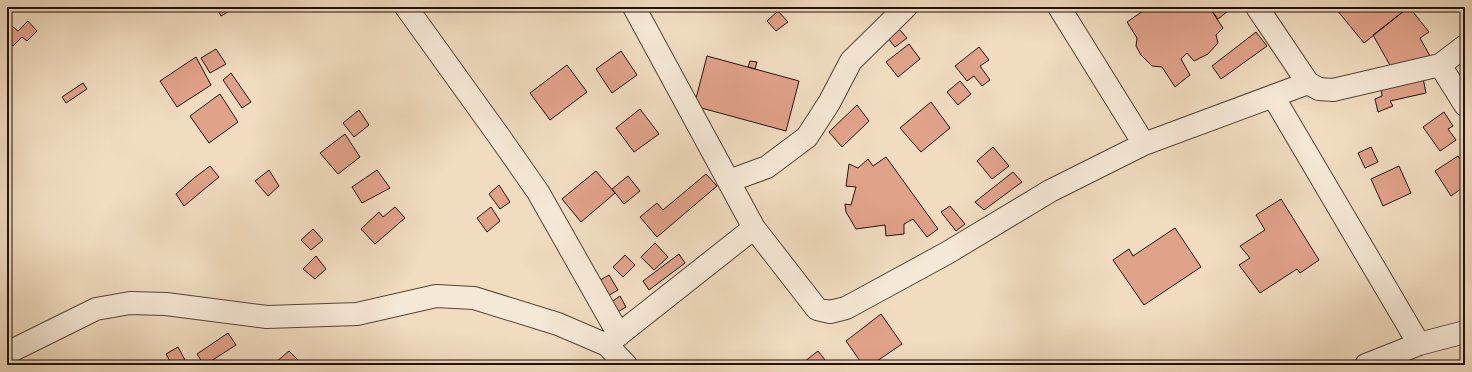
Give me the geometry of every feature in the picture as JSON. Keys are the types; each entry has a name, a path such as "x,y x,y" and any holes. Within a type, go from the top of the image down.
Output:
{"street":[{"path":"406,7 538,192 626,365"},
{"path":"634,7 754,228 817,309 830,312 846,308 947,253 1050,191 1144,144 1308,83"},
{"path":"729,181 767,167 807,137 829,103 851,61 906,7"},
{"path":"1059,7 1144,144"},
{"path":"1256,7 1308,83 1319,89 1333,90 1440,65 1465,46"},
{"path":"1440,65 1465,105"},
{"path":"1273,96 1419,344"},
{"path":"613,340 754,228"},
{"path":"7,353 96,309 130,303 166,304 267,317 357,314 436,296 474,298 613,340"},
{"path":"1366,365 1419,344 1465,332"}],"building":[{"path":"216,7 236,7 221,16"},
{"path":"1149,7 1209,7 1223,28 1216,35 1218,43 1208,54 1194,61 1187,53 1181,59 1190,75 1175,87 1162,67 1152,66 1141,55 1136,46 1137,38 1127,22"},
{"path":"1209,7 1233,7 1218,19"},
{"path":"1339,7 1409,7 1364,43 1336,9"},
{"path":"1409,7 1429,32 1420,38 1430,56 1391,67 1373,35"},
{"path":"778,11 788,22 776,31 767,21"},
{"path":"28,21 37,31 27,41 22,37 13,46 7,40 7,30 12,26 18,31"},
{"path":"898,28 907,38 895,47 887,37"},
{"path":"1256,32 1267,46 1221,79 1212,66"},
{"path":"909,44 920,59 898,77 886,62"},
{"path":"979,47 989,60 980,66 990,80 982,86 974,76 967,81 955,66"},
{"path":"216,49 226,64 210,73 201,58"},
{"path":"621,51 637,75 612,93 596,69"},
{"path":"707,56 799,81 786,131 694,106"},
{"path":"196,57 211,85 177,107 160,81"},
{"path":"750,61 757,62 755,69 748,67"},
{"path":"567,65 587,92 550,120 530,93"},
{"path":"231,73 251,102 242,108 223,80"},
{"path":"1423,78 1426,93 1390,101 1393,106 1378,112 1375,99 1382,96 1381,89"},
{"path":"960,81 971,94 958,105 947,92"},
{"path":"83,83 87,89 66,103 62,97"},
{"path":"220,94 238,122 209,143 190,116"},
{"path":"931,102 950,128 921,152 900,128"},
{"path":"857,105 869,121 842,147 829,132"},
{"path":"640,109 659,134 634,152 616,128"},
{"path":"359,110 369,125 354,137 343,123"},
{"path":"1444,112 1453,126 1448,129 1456,140 1440,151 1423,127"},
{"path":"345,134 360,157 338,174 320,153"},
{"path":"993,147 1009,166 992,179 977,161"},
{"path":"1371,147 1378,162 1365,168 1358,153"},
{"path":"1458,156 1465,166 1465,186 1451,196 1435,171"},
{"path":"886,157 938,229 927,237 913,219 904,224 904,234 886,236 885,225 856,229 846,212 845,204 851,205 856,187 846,186 849,164 858,168 868,159 873,166"},
{"path":"210,166 219,177 184,206 176,194"},
{"path":"1399,166 1411,193 1383,206 1371,179"},
{"path":"269,170 279,186 268,196 255,181"},
{"path":"377,170 390,188 362,203 352,187"},
{"path":"596,171 615,193 581,222 562,199"},
{"path":"1013,172 1022,182 984,210 975,202"},
{"path":"706,174 717,186 657,237 640,217 657,203 663,210"},
{"path":"628,176 640,191 624,204 612,189"},
{"path":"499,185 510,202 500,209 489,194"},
{"path":"1281,199 1319,260 1300,273 1297,269 1260,293 1239,265 1250,258 1240,246 1265,230 1256,215"},
{"path":"950,206 965,224 956,231 941,212"},
{"path":"395,207 405,218 375,244 361,229 379,212 383,217"},
{"path":"491,207 500,221 487,232 477,218"},
{"path":"1175,228 1201,267 1144,305 1113,260 1129,249 1133,256"},
{"path":"313,229 323,240 311,250 301,240"},
{"path":"655,243 668,257 654,270 641,257"},
{"path":"679,254 685,263 649,290 643,281"},
{"path":"625,255 635,265 623,277 613,267"},
{"path":"316,256 326,269 315,279 303,269"},
{"path":"609,275 618,290 606,297 597,282"},
{"path":"620,296 626,307 616,313 610,303"},
{"path":"881,314 902,344 871,365 863,365 846,341"},
{"path":"228,333 236,345 211,361 214,365 204,365 197,354"},
{"path":"178,347 186,362 181,365 172,365 166,354"},
{"path":"289,351 302,365 279,365 276,362"},
{"path":"818,351 829,365 800,365"}]}
